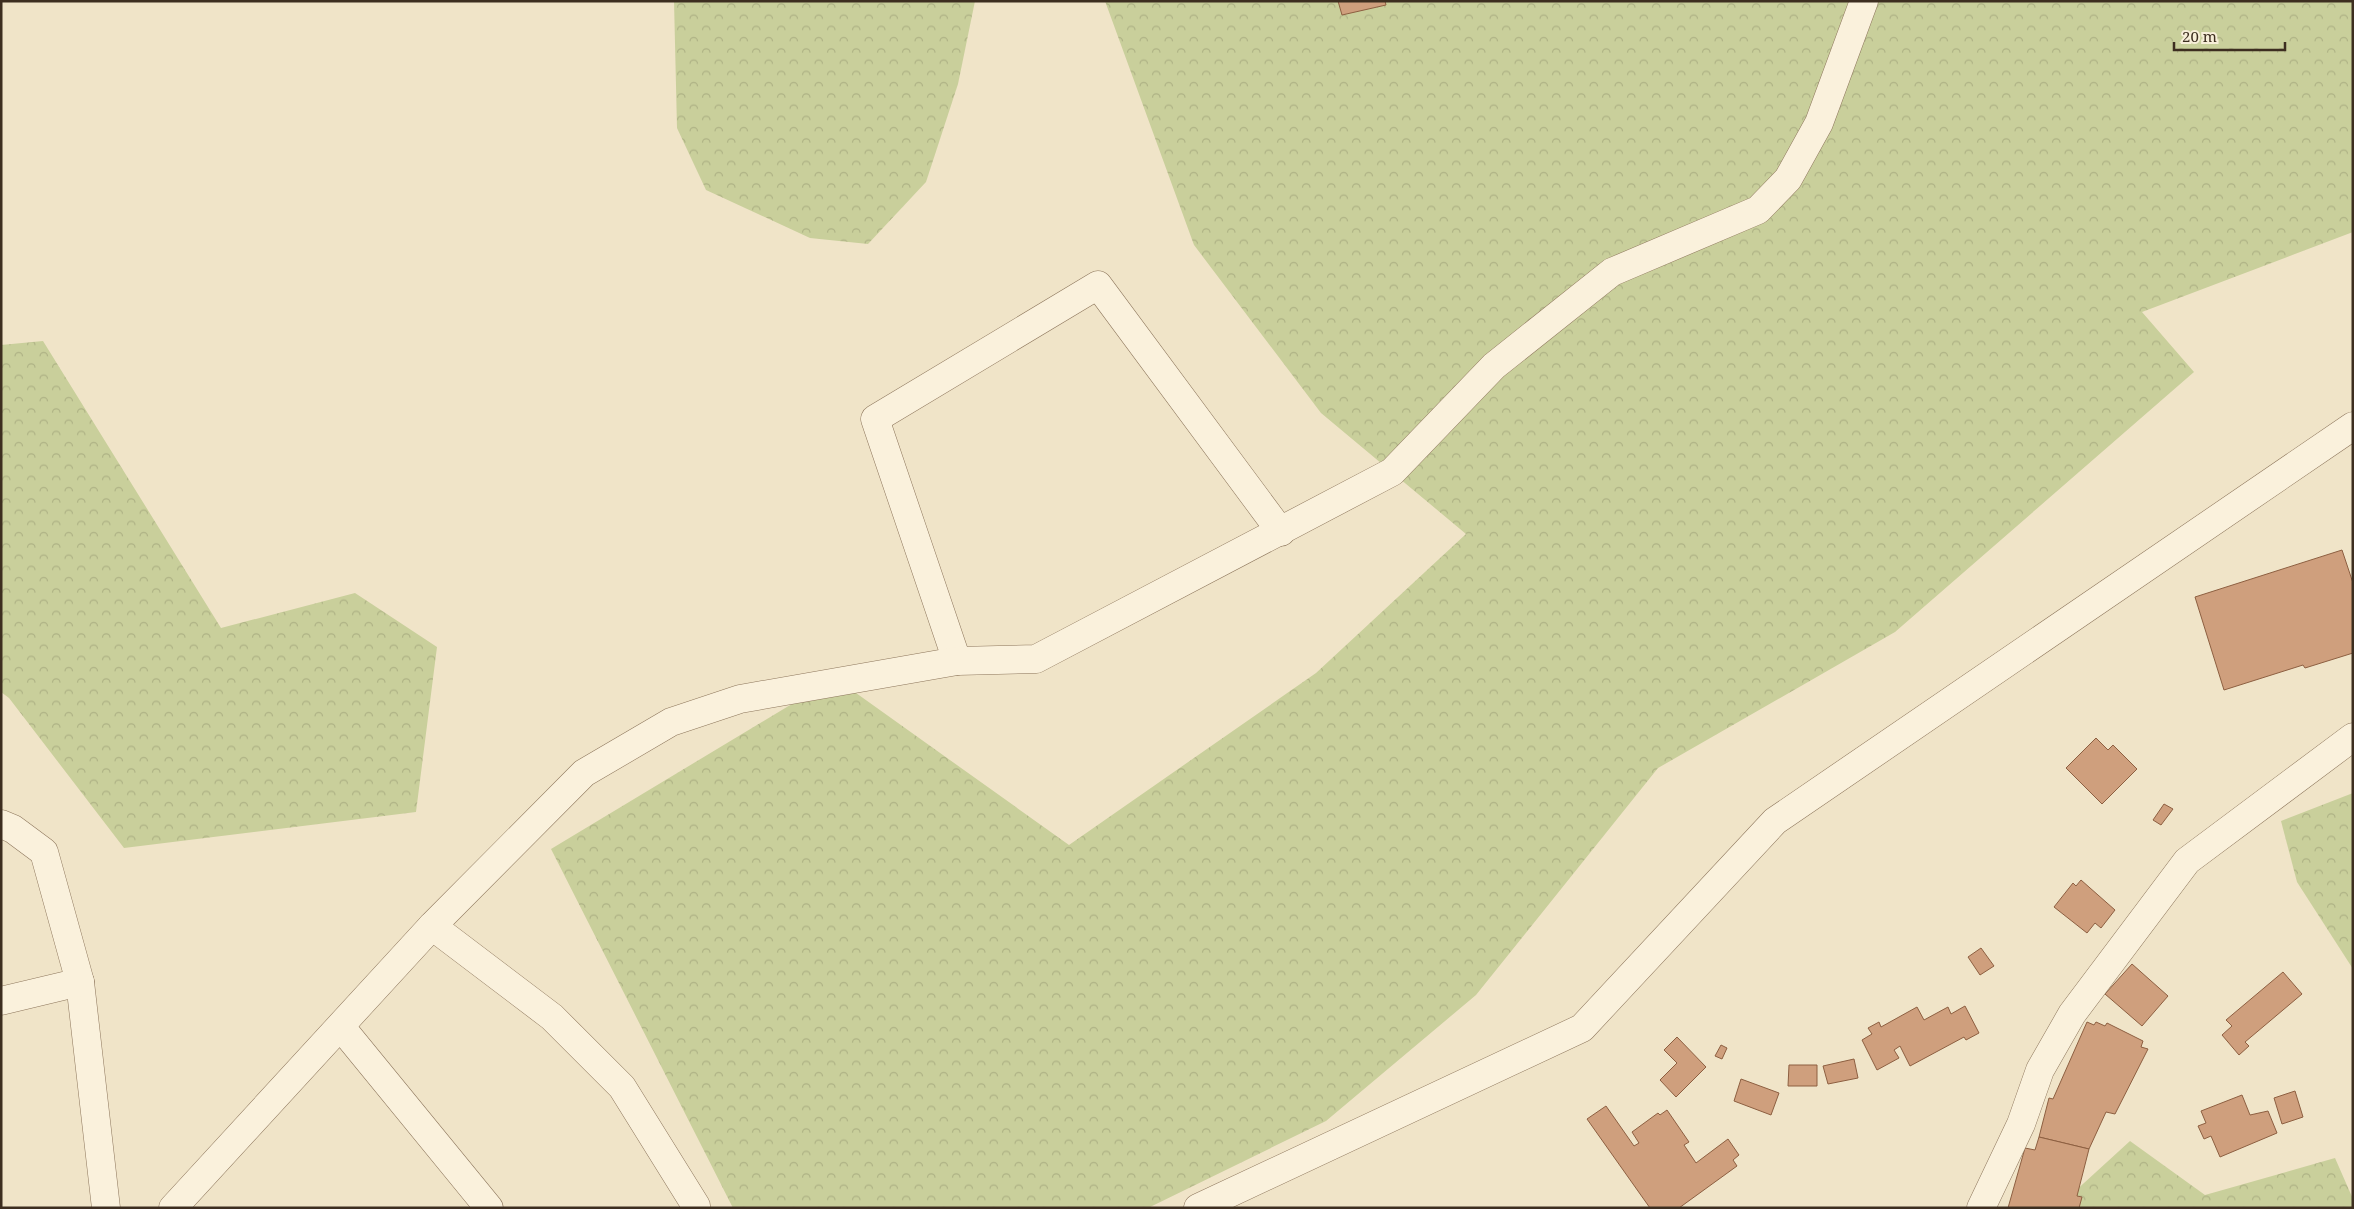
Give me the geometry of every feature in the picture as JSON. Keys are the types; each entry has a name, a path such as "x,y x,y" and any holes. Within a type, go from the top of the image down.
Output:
{"street":[{"path":"173,1208 432,926 584,772 671,722 740,700 957,661 1036,659 1392,472 1494,366 1612,272 1758,210 1788,179 1819,123 1864,1"},
{"path":"957,661 876,419 1098,284 1281,532"},
{"path":"1198,1208 1582,1028 1775,822 2353,426"},
{"path":"1981,1208 2021,1124 2040,1070 2072,1014 2187,861 2353,737"},
{"path":"5,828 44,852 80,982 106,1208"},
{"path":"432,926 552,1017 622,1086 681,1180 696,1206 695,1208"},
{"path":"1,1001 80,982"},
{"path":"341,1027 490,1208"}],"green space":[{"path":"674,1 975,1 958,84 926,182 868,244 810,238 706,190 677,128"},
{"path":"1105,1 2353,1 2353,232 2142,312 2194,372 1895,632 1658,768 1476,995 1326,1121 1148,1208 733,1208 551,849 835,678 1069,845 1316,673 1466,534 1321,413 1194,245"},
{"path":"43,341 221,628 355,593 437,647 416,812 124,848 9,698 1,692 1,345"},
{"path":"2353,793 2353,969 2297,882 2281,821"},
{"path":"2130,1141 2205,1195 2335,1158 2353,1199 2353,1208 2060,1208 2061,1204"}],"building":[{"path":"1338,1 1385,1 1386,5 1342,15"},
{"path":"2342,550 2353,583 2353,653 2305,668 2303,665 2224,690 2195,597"},
{"path":"2096,738 2108,750 2113,745 2137,769 2102,804 2066,768"},
{"path":"2164,804 2173,809 2161,825 2153,820"},
{"path":"2081,880 2115,910 2101,928 2095,923 2087,933 2054,907 2073,883 2076,886"},
{"path":"1981,948 1994,966 1980,975 1968,957"},
{"path":"2132,964 2168,996 2142,1026 2105,994"},
{"path":"2283,972 2302,994 2245,1042 2249,1046 2239,1055 2222,1035 2232,1026 2226,1020"},
{"path":"1965,1006 1979,1033 1966,1040 1964,1037 1910,1066 1900,1046 1894,1050 1899,1058 1877,1070 1862,1040 1872,1034 1868,1028 1879,1022 1881,1027 1917,1007 1924,1020 1948,1007 1951,1014"},
{"path":"2087,1022 2094,1025 2096,1022 2105,1026 2107,1023 2143,1041 2141,1047 2148,1049 2115,1114 2106,1112 2089,1149 2039,1137 2049,1098 2053,1099"},
{"path":"1677,1037 1706,1067 1676,1097 1660,1080 1677,1063 1664,1050"},
{"path":"1721,1045 1727,1048 1722,1059 1715,1056"},
{"path":"1854,1059 1858,1078 1828,1084 1823,1066"},
{"path":"1789,1065 1817,1065 1817,1086 1788,1086"},
{"path":"1741,1079 1779,1093 1771,1115 1734,1101"},
{"path":"2295,1091 2303,1117 2282,1124 2274,1098"},
{"path":"2242,1095 2250,1115 2268,1111 2277,1133 2220,1157 2211,1136 2204,1139 2198,1126 2206,1123 2201,1111"},
{"path":"1606,1106 1634,1146 1639,1143 1632,1132 1658,1113 1660,1115 1667,1110 1689,1142 1684,1145 1696,1163 1728,1139 1739,1155 1733,1160 1737,1166 1679,1208 1650,1208 1587,1119"},
{"path":"2039,1137 2089,1149 2077,1196 2082,1197 2079,1208 2008,1208 2025,1148 2035,1150"}]}
